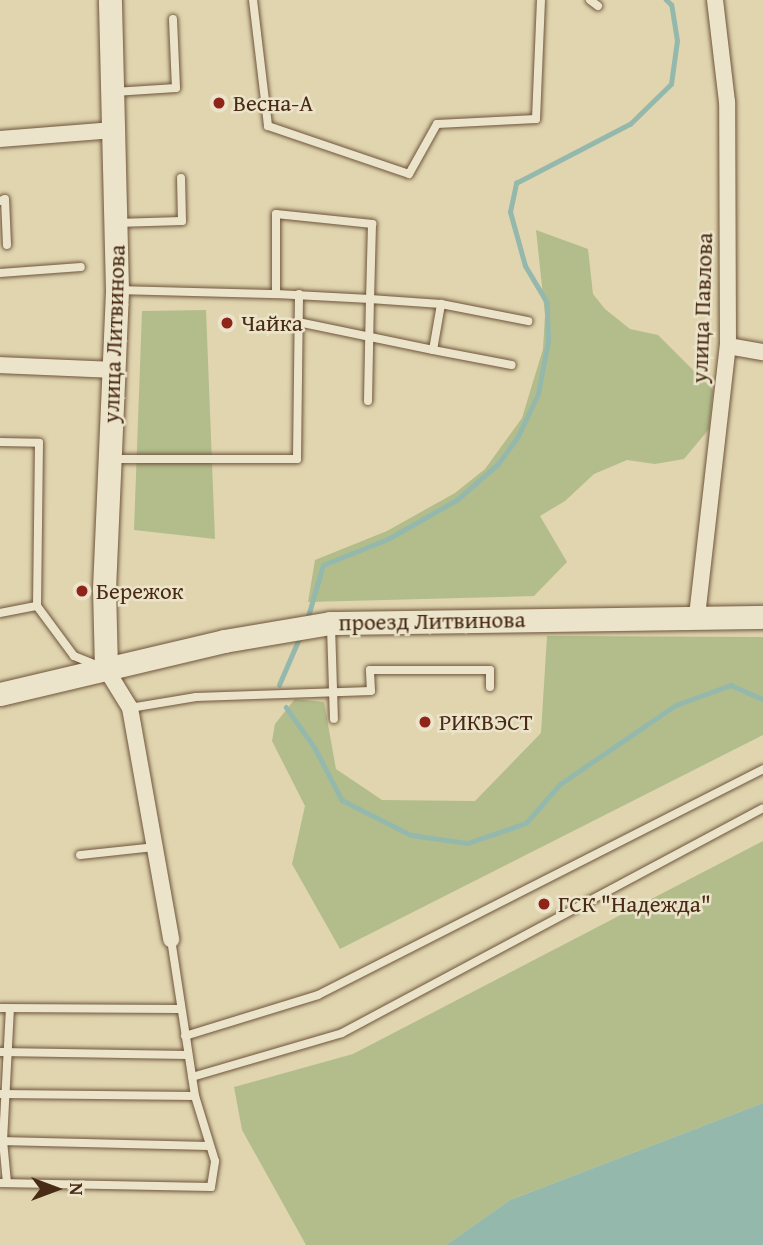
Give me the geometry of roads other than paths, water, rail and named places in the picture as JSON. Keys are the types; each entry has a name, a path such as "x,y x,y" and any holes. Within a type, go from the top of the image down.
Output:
{"main road":[{"name":"улица Литвинова","path":"106,669 117,290 110,0"},
{"name":"проезд Литвинова","path":"0,694 224,641 330,623 763,617"}],"street":[{"name":"улица Павлова","path":"697,617 728,345 727,102 715,0"},
{"path":"0,139 114,130"},
{"path":"728,345 763,352"},
{"path":"0,365 113,370"},
{"path":"106,669 130,708 171,939"}],"lane":[{"path":"253,0 268,127 409,174 438,124 536,119 541,0"},
{"path":"590,0 598,6"},
{"path":"113,92 176,88 173,19"},
{"path":"116,223 182,221 181,178"},
{"path":"0,201 5,199 7,245"},
{"path":"276,294 276,214 372,224 366,339 368,401"},
{"path":"0,272 81,267"},
{"path":"117,290 299,294 441,304 528,321"},
{"path":"110,459 297,459 299,294"},
{"path":"433,350 441,304"},
{"path":"298,322 366,339 512,365"},
{"path":"0,442 39,443 37,606 74,656 106,669"},
{"path":"0,613 37,606"},
{"path":"330,623 334,719"},
{"path":"130,708 196,698 371,691 370,670 490,670 489,687"},
{"path":"185,1036 318,995 763,769"},
{"path":"192,1077 342,1033 763,808"},
{"path":"80,855 155,847"},
{"path":"10,1009 2,1094 4,1183 211,1187 215,1161 195,1096 171,939"},
{"path":"0,1009 180,1009"},
{"path":"4,1052 188,1055"},
{"path":"2,1094 195,1096"},
{"path":"2,1141 209,1146"}],"water":[{"path":"763,1103 763,1245 446,1245 510,1200"}],"waterway":[{"path":"307,620 323,565 388,539 458,499 498,464 518,436 538,394 548,341 547,303 525,266 510,212 516,183 630,124 671,84 677,41 671,5 666,0"},
{"path":"279,685 301,634"},
{"path":"286,707 315,748 342,800 411,835 468,843 526,823 560,784 676,705 731,685 763,699"}],"place":[{"name":"Весна-А","path":"219,103"},
{"name":"Чайка","path":"227,323"},
{"name":"Бережок","path":"82,591"},
{"name":"РИКВЭСТ","path":"425,722"},
{"name":"ГСК \"Надежда\"","path":"544,904"}]}
